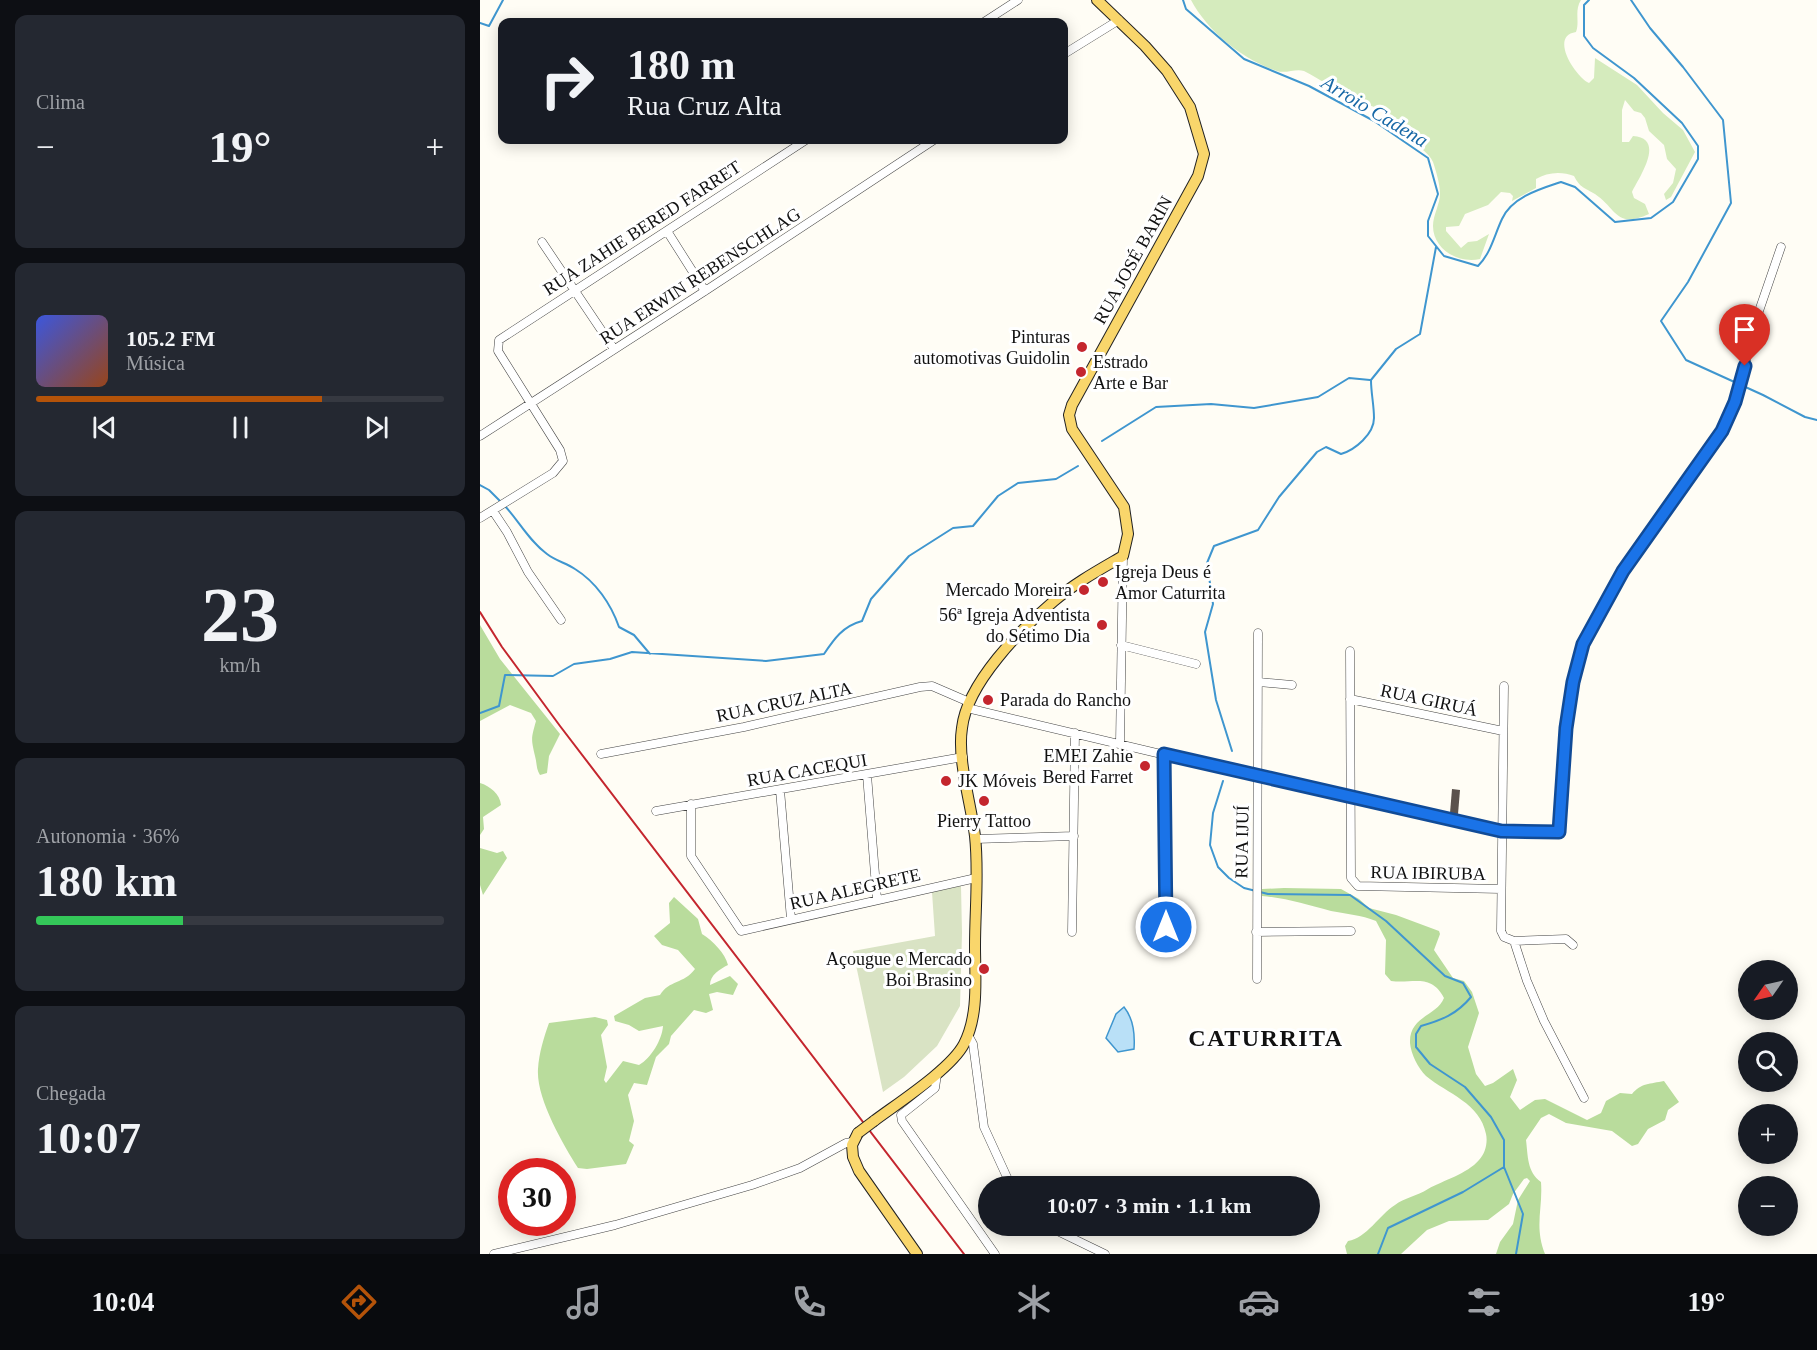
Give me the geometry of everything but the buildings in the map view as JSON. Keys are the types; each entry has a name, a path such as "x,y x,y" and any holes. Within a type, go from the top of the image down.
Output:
{"main road":[{"name":"RUA JOSÉ BARIN","path":"1097,0 1167,71 1190,107 1204,154 1198,176 1072,405 1069,415 1072,429 1124,507 1128,534 1123,556"},
{"path":"917,1254 859,1171 853,1157 855,1138 938,1072 963,1047 968,1035 974,1008 976,878 975,839 963,757 962,729 968,705 1010,645 1054,601 1079,582 1123,556"}],"street":[{"path":"990,18 1018,0"},
{"path":"1068,52 1119,20"},
{"name":"RUA ZAHIE BERED FARRET","path":"531,403 498,351 497,343 501,337 800,144"},
{"name":"RUA ERWIN REBENSCHLAG","path":"480,436 928,144"},
{"path":"667,231 705,291"},
{"path":"542,242 614,349"},
{"name":"RUA CRUZ ALTA","path":"602,754 744,727 932,686 968,705 1258,777 1501,831 1559,832 1566,728 1573,682 1583,644 1623,571 1722,431 1735,402 1759,311 1781,247"},
{"path":"480,518 553,472 563,461 560,450 531,403"},
{"path":"493,511 528,572 561,620"},
{"path":"1120,743 1123,556"},
{"name":"RUA IJUÍ","path":"1257,979 1258,633"},
{"path":"1121,645 1196,664"},
{"path":"1350,651 1351,798"},
{"path":"1259,682 1293,685"},
{"path":"1504,686 1501,931 1504,937 1514,941 1566,939 1573,945"},
{"name":"RUA GIRUÁ","path":"1350,699 1503,731"},
{"path":"1072,932 1075,733"},
{"path":"1164,754 1166,927"},
{"name":"RUA CACEQUI","path":"656,811 963,757"},
{"path":"867,775 877,899"},
{"path":"780,790 791,919"},
{"name":"RUA IBIRUBA","path":"1351,798 1351,878 1354,884 1358,886 1501,889"},
{"name":"RUA ALEGRETE","path":"691,804 691,856 741,931 976,878"},
{"path":"975,839 1074,836"},
{"path":"1256,932 1352,931"},
{"path":"1514,941 1544,1022 1584,1098"},
{"path":"968,1035 973,1044 984,1127 1006,1176"},
{"path":"938,1072 935,1088 905,1110 901,1115 902,1121 995,1254"},
{"path":"494,1254 615,1226 752,1185 800,1168 855,1138"},
{"path":"1068,1236 1105,1254"}],"green space":[{"path":"1191,0 1581,0 1576,32 1568,35 1565,41 1567,56 1577,73 1589,83 1594,78 1595,58 1637,85 1663,113 1683,130 1695,152 1671,197 1666,200 1664,194 1673,183 1676,169 1667,159 1664,145 1649,131 1645,118 1641,113 1634,111 1625,100 1622,110 1622,142 1629,142 1633,136 1643,138 1648,144 1648,160 1632,192 1634,198 1645,204 1649,214 1638,218 1623,218 1581,185 1574,176 1565,173 1550,174 1536,179 1536,188 1512,201 1513,196 1510,193 1501,192 1488,205 1465,214 1459,226 1446,227 1446,231 1461,248 1468,242 1477,241 1489,234 1480,259 1455,257 1442,248 1434,234 1433,222 1440,194 1433,162 1424,151 1405,137 1408,131 1405,125 1398,124 1383,111 1349,97 1304,71 1277,71 1239,52 1216,33"},
{"path":"480,625 500,659 560,734 549,756 547,773 540,775 537,768 532,738 536,721 531,713 510,705 480,721"},
{"path":"480,783 494,791 501,805 483,817 484,829 480,835"},
{"path":"480,848 497,853 503,851 507,858 483,895 480,885"},
{"path":"961,886 960,1006 937,1046 904,1077 883,1092 853,951 935,936 932,892"},
{"path":"1262,889 1341,889 1359,899 1369,908 1439,931 1434,950 1453,978 1464,981 1472,992 1479,1013 1468,1047 1476,1074 1485,1086 1513,1069 1517,1080 1510,1097 1520,1110 1535,1100 1545,1099 1587,1120 1601,1113 1606,1101 1620,1093 1632,1094 1642,1086 1664,1081 1679,1102 1668,1110 1665,1120 1648,1129 1638,1144 1632,1146 1612,1131 1566,1123 1549,1114 1541,1118 1526,1140 1531,1169 1541,1182 1539,1226 1545,1254 1496,1254 1500,1242 1513,1224 1518,1200 1530,1181 1527,1178 1513,1194 1509,1204 1488,1220 1449,1221 1427,1230 1401,1254 1347,1254 1345,1246 1348,1241 1361,1236 1389,1209 1474,1165 1484,1152 1486,1134 1477,1114 1462,1100 1426,1076 1412,1052 1410,1043 1414,1027 1440,1004 1444,998 1439,990 1427,982 1391,981 1385,974 1386,940 1376,921 1262,896"},
{"path":"674,897 698,919 702,934 724,956 728,965 714,975 710,985 730,976 738,984 733,995 717,992 709,994 713,1010 706,1013 694,1010 671,1036 669,1044 656,1057 647,1085 634,1083 628,1095 634,1121 629,1141 634,1145 626,1164 578,1168 576,1158 572,1158 565,1146 541,1093 539,1057 549,1023 595,1017 607,1020 608,1025 601,1035 607,1067 604,1080 606,1083 623,1061 639,1065 648,1058 658,1043 663,1026 639,1031 615,1021 614,1016 645,998 660,995 695,969 678,950 662,945 654,936 670,923 669,903"}],"water":[{"path":"1124,1007 1133,1027 1134,1049 1118,1052 1106,1038 1116,1014"}],"waterway":[{"path":"480,23 489,26 503,0"},
{"name":"Arroio Cadena","path":"1183,0 1186,9 1244,59 1309,86 1374,121 1428,158 1438,194 1428,221 1428,236 1444,256 1478,266 1489,250 1507,211 1527,195 1561,182 1575,187 1615,222 1651,218 1673,202 1698,159 1698,146 1682,123 1634,78 1593,48 1584,36 1584,5 1589,0"},
{"path":"1631,0 1650,28 1723,120 1731,203 1688,282 1661,321 1686,360 1805,417 1817,420"},
{"path":"1232,751 1216,700 1205,632 1213,604 1207,563 1214,546 1258,530 1279,497 1317,452 1326,447 1341,454 1358,445 1371,430 1374,418 1371,380 1396,349 1420,334 1436,247"},
{"path":"1102,441 1156,407 1211,404 1254,408 1318,397 1349,378 1370,380"},
{"path":"480,713 499,706 505,675 553,676 574,664 610,659 632,652 766,661 824,654 844,630 862,621 871,599 909,556 953,528 973,526 998,496 1018,483 1056,479 1078,466"},
{"path":"480,485 500,501"},
{"path":"504,505 541,549 590,580 612,610 619,627 634,635 650,654"},
{"path":"1223,781 1213,813 1210,845 1218,867 1229,878 1244,888 1268,894 1350,895 1386,921 1445,976 1463,983 1471,997 1449,1016 1421,1026 1416,1034 1416,1047 1430,1064 1465,1087 1491,1117 1504,1140 1504,1167 1523,1214 1516,1254"},
{"path":"1378,1254 1388,1228 1463,1192 1504,1167"}],"railway":[{"path":"480,612 502,647 560,726 964,1254"}],"place":[{"name":"Pinturas automotivas Guidolin","path":"1082,347"},
{"name":"Estrado Arte e Bar","path":"1081,372"},
{"name":"Igreja Deus é Amor Caturrita","path":"1103,582"},
{"name":"Mercado Moreira","path":"1084,590"},
{"name":"56ª Igreja Adventista do Sétimo Dia","path":"1102,625"},
{"name":"Parada do Rancho","path":"988,700"},
{"name":"EMEI Zahie Bered Farret","path":"1145,766"},
{"name":"JK Móveis","path":"946,781"},
{"name":"Pierry Tattoo","path":"984,801"},
{"name":"Açougue e Mercado Boi Brasino","path":"984,969"}],"district":[{"name":"CATURRITA","path":"1266,1038"}],"route":[{"path":"1166,927 1164,754 1501,831 1559,832 1566,728 1573,682 1583,644 1623,571 1722,431 1735,402 1745,366"}]}
